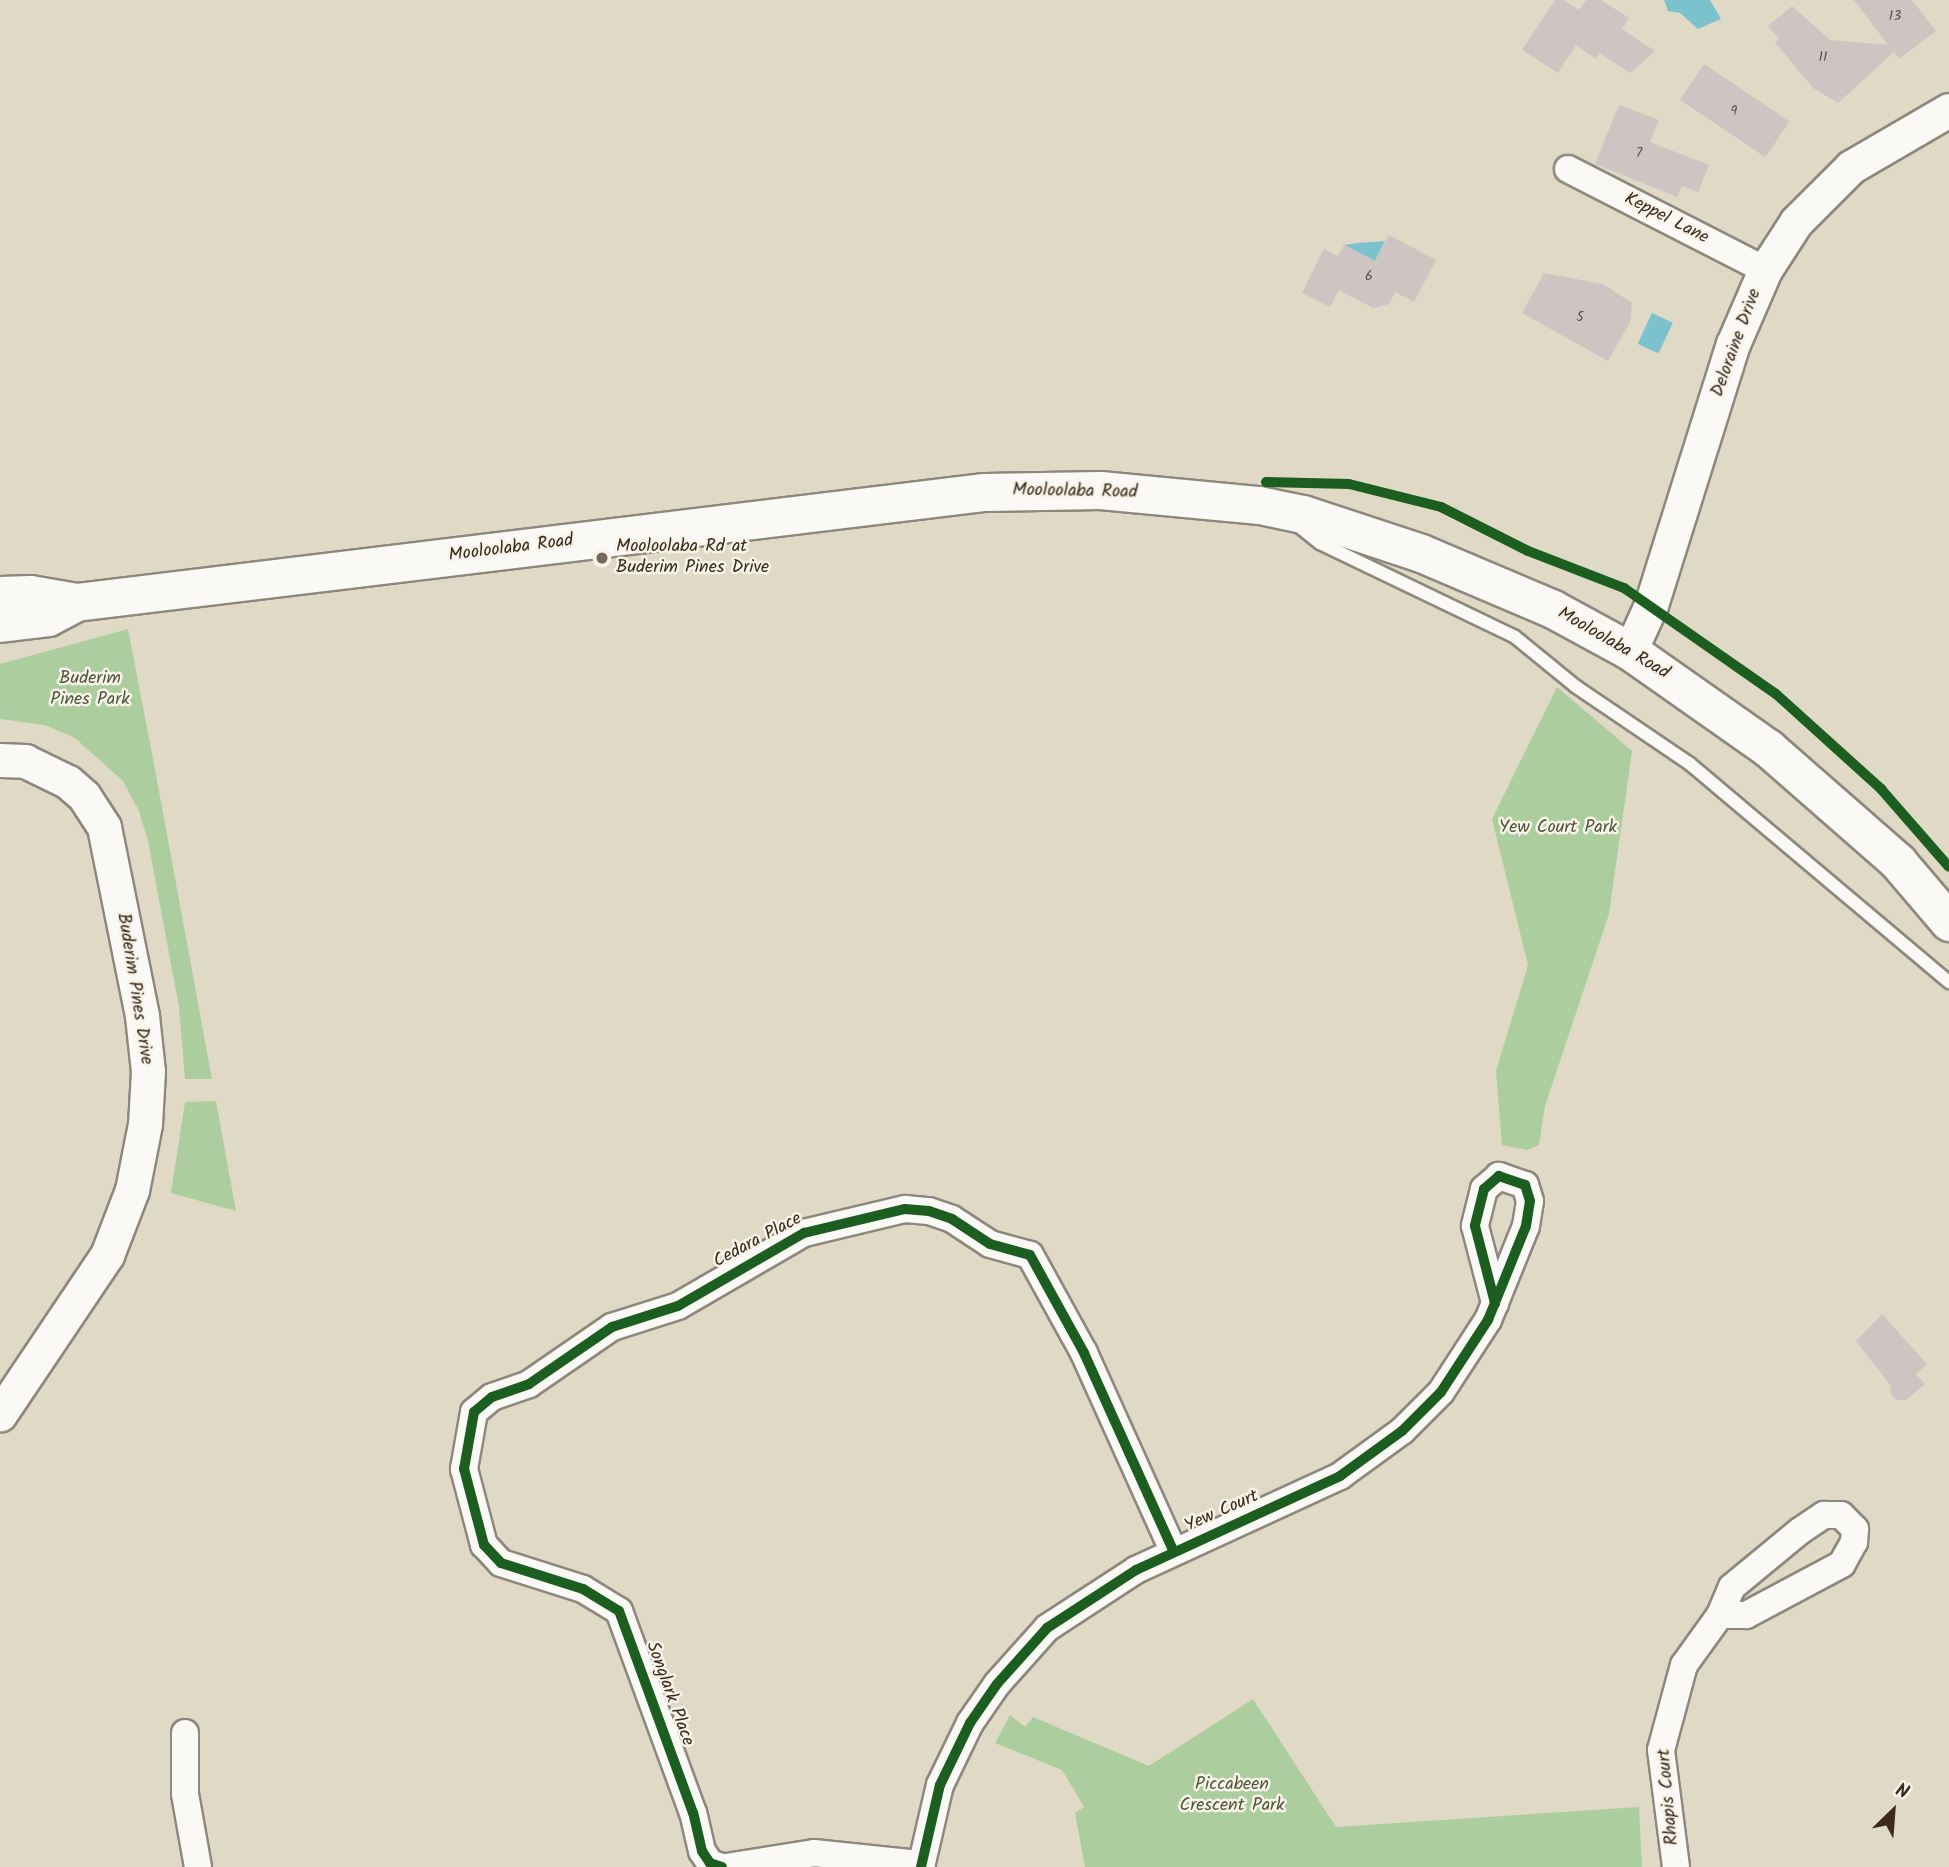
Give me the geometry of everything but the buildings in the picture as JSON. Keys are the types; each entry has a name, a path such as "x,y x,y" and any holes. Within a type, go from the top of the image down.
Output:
{"main road":[{"name":"Mooloolaba Road","path":"0,595 30,594 76,602 985,492 1100,490 1210,497 1277,509 1403,564 1536,601 1630,651 1768,748 1898,862 1949,922"},
{"name":"Mooloolaba Road","path":"0,623 48,617 76,602"}],"street":[{"name":"Deloraine Drive","path":"1630,651 1651,605 1733,344 1765,270 1796,222 1852,167 1949,110"},
{"name":"Keppel Lane","path":"1567,169 1765,270"},
{"name":"Buderim Pines Drive","path":"0,760 25,761 68,782 84,796 104,827 142,1016 148,1071 145,1124 132,1190 107,1255 0,1414"},
{"name":"Cedara Place","path":"534,1576 501,1563 484,1545 464,1469 474,1412 492,1397 529,1384 612,1327 678,1306 804,1233 905,1209 952,1219 990,1244 1030,1255 1084,1353 1174,1552"},
{"name":"Yew Court","path":"921,1866 940,1785 970,1723 997,1684 1059,1618 1174,1552 1317,1488 1380,1448 1419,1415 1448,1383 1479,1337 1494,1303"},
{"name":"Rhapis Court","path":"1676,1867 1661,1750 1684,1665 1720,1615 1732,1587 1824,1515 1841,1515 1855,1529 1854,1542 1842,1564 1746,1615 1720,1615"},
{"name":"Songlark Place","path":"534,1576 583,1589 619,1611 693,1813 696,1837 714,1866 814,1853 921,1866"},
{"path":"185,1733 185,1794 198,1867"}],"lane":[{"path":"1403,564 1515,637 1575,686 1690,764 1949,982"}],"green space":[{"name":"Buderim Pines Park","path":"128,629 212,1079 185,1079 179,1007 148,841 139,811 123,781 75,738 45,725 0,719 0,664"},
{"name":"Yew Court Park","path":"1557,687 1632,751 1609,914 1545,1106 1539,1145 1527,1150 1502,1145 1496,1071 1528,965 1492,819"},
{"path":"216,1101 236,1211 171,1193 185,1102"},
{"name":"Piccabeen Crescent Park","path":"1253,1699 1336,1827 1639,1807 1642,1867 1085,1867 1075,1813 1084,1807 1062,1770 995,1743 1010,1715 1025,1727 1033,1717 1149,1766"}],"water":[{"path":"1664,0 1710,0 1721,19 1698,29 1680,13 1668,11"},
{"path":"1385,241 1375,261 1344,245 1357,243"},
{"path":"1652,313 1673,323 1658,354 1638,344"}],"cycle path":[{"path":"1266,482 1349,484 1441,507 1528,551 1624,588 1776,694 1881,789 1949,867"},
{"path":"921,1867 940,1785 970,1723 997,1684 1047,1628 1136,1570 1340,1476 1402,1431 1441,1392 1488,1320 1526,1226 1530,1201 1525,1185 1499,1176 1484,1189 1475,1226 1495,1303"},
{"path":"722,1867 710,1863 702,1851 693,1813 619,1611 583,1589 501,1563 484,1545 464,1469 474,1412 492,1397 529,1384 612,1327 678,1306 804,1233 905,1209 929,1211 952,1219 990,1244 1030,1255 1084,1353 1174,1552"}],"place":[{"name":"Mooloolaba Rd at Buderim Pines Drive","path":"602,558"}]}
